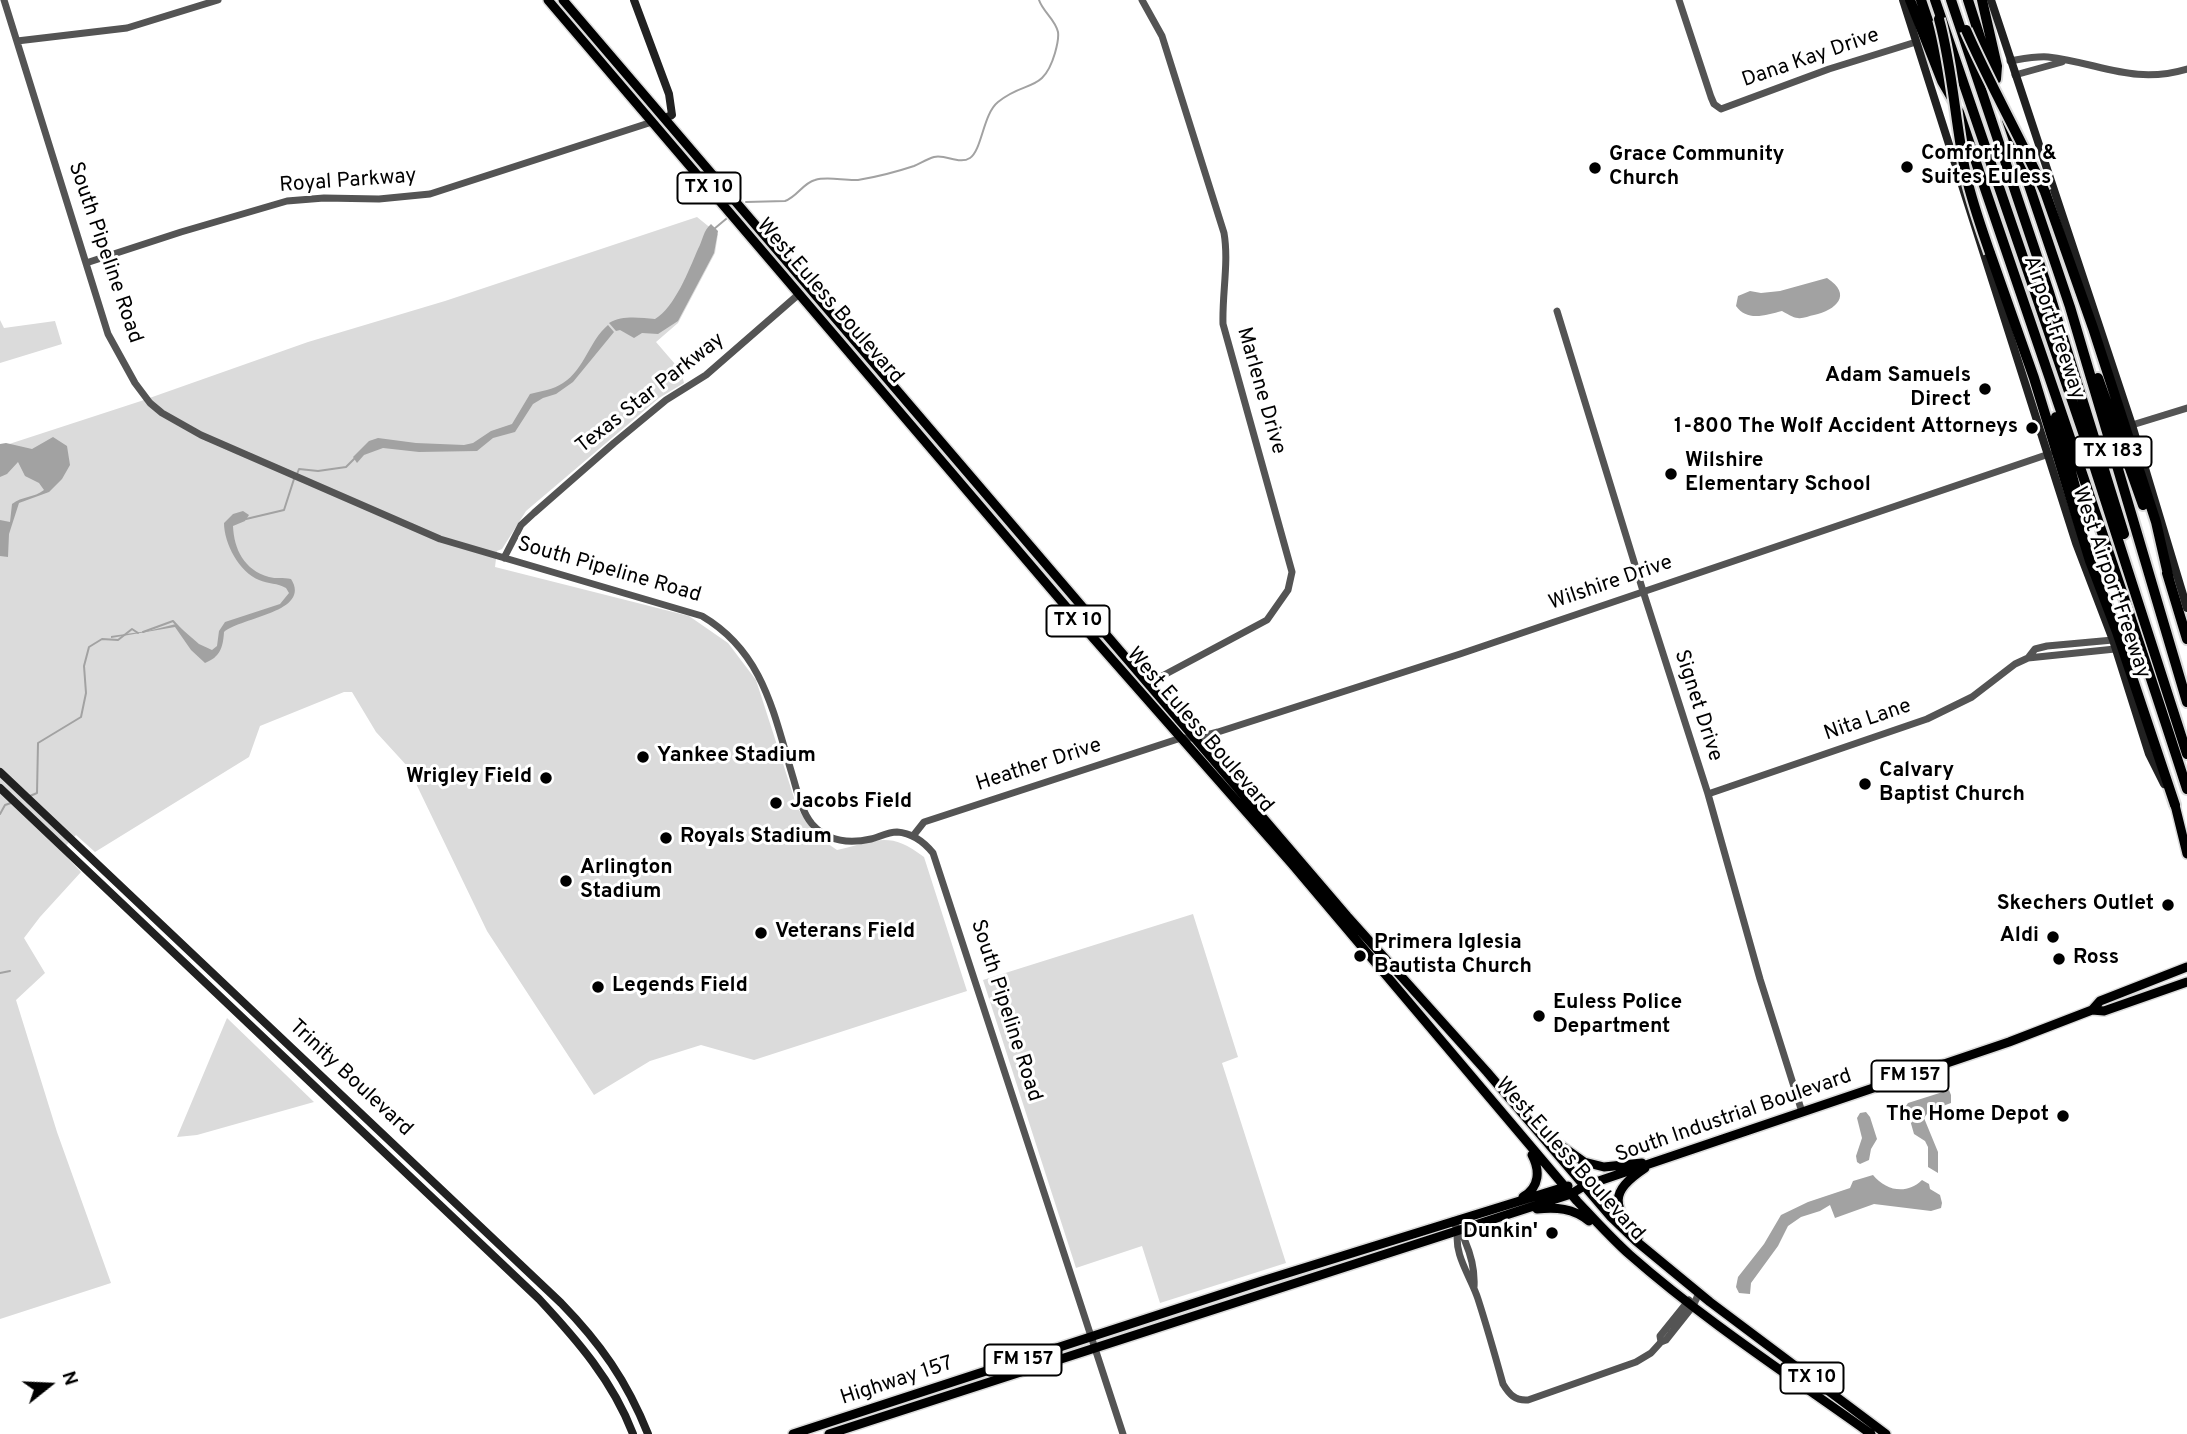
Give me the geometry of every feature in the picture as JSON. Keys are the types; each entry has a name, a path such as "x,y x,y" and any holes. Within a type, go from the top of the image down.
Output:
{"highway":[{"path":"1910,0 1942,81 1956,105"},
{"name":"Airport Freeway","path":"1921,0 2035,340 2113,561 2187,789"},
{"path":"1935,0 2090,453 2187,754"},
{"path":"1951,0 2045,192 2093,328 2147,496 2169,579"},
{"name":"Airport Freeway","path":"1968,0 2070,307 2187,702"},
{"path":"1982,0 1997,66 1995,86"},
{"path":"1941,18 1966,175 1977,214 2034,378 2085,548 2144,710"},
{"path":"1964,31 1978,82 2048,289 2187,739"},
{"path":"2048,289 2102,444 2140,570 2155,597"},
{"path":"2070,307 2169,579 2187,639"},
{"path":"2035,340 2080,508 2175,805"}],"main road":[{"name":"West Euless Boulevard","path":"548,0 1568,1190 1616,1241 1690,1304 1871,1434"},
{"path":"607,70 615,73 654,116 665,118 672,114 669,94 634,0"},
{"name":"West Airport Freeway","path":"1903,0 2076,543 2114,644 2149,754 2175,805 2187,854"},
{"name":"Airport Freeway","path":"1991,0 2132,425 2187,608"},
{"name":"West Euless Boulevard","path":"566,3 1347,916 1499,1085 1611,1217 1699,1293 1886,1434"},
{"path":"558,11 566,3"},
{"path":"652,122 663,126 693,158 699,158"},
{"path":"799,294 809,286"},
{"name":"Trinity Boulevard","path":"0,772 404,1153 591,1334 612,1361 648,1434"},
{"name":"Trinity Boulevard","path":"0,788 396,1163 580,1343 611,1387 633,1434"},
{"name":"South Industrial Boulevard","path":"2092,1010 2100,1001 2187,967"},
{"name":"South Industrial Boulevard","path":"1092,1338 1453,1221 1514,1207 1584,1186 2009,1042 2092,1010 2104,1011 2187,982"},
{"path":"256,1030 263,1020"},
{"path":"1435,1034 1441,1030 1452,1034"},
{"path":"1486,1096 1499,1085"},
{"path":"1532,1124 1584,1163 1604,1167 1651,1163"},
{"path":"1514,1207 1535,1186 1537,1171 1529,1146"},
{"path":"396,1163 404,1153"},
{"path":"1650,1253 1625,1220 1619,1193 1624,1183 1651,1163"},
{"path":"1514,1207 1563,1208 1577,1212 1616,1241"},
{"name":"South Industrial Boulevard","path":"1096,1348 1458,1231 1514,1207"},
{"path":"1351,1254 1355,1265"},
{"path":"519,1281 529,1272"},
{"name":"Highway 157","path":"793,1434 1092,1338"},
{"name":"Highway 157","path":"829,1434 1096,1348"}],"street":[{"name":"South Pipeline Road","path":"4,0 108,334 144,397 162,413 201,435 440,539 671,605 718,625 748,656 764,684 800,797 812,824 825,835 847,842 894,832 913,836 928,846 936,859 1123,1434"},
{"path":"17,41 128,28 218,0"},
{"name":"Marlene Drive","path":"1142,0 1162,36 1224,233 1227,248 1222,297 1223,324 1292,572 1288,590 1267,620 1149,683"},
{"name":"Dana Kay Drive","path":"1679,0 1711,97 1718,108 1725,109 1829,69 1916,42"},
{"path":"2010,61 2046,57 2137,76 2174,73 2187,69"},
{"path":"2015,75 2032,68 2066,61"},
{"name":"Royal Parkway","path":"86,263 287,201 324,198 379,199 430,194 652,122"},
{"name":"Texas Star Parkway","path":"504,558 521,525 534,513 666,400 706,376 799,294"},
{"name":"Signet Drive","path":"1557,311 1708,794 1760,979 1802,1112"},
{"path":"2132,425 2187,408"},
{"name":"Wilshire Drive","path":"1181,737 1196,738 1352,690 2049,454"},
{"name":"Nita Lane","path":"1708,794 1950,709 2028,658 2035,649 2047,646 2114,644"},
{"name":"Heather Drive","path":"913,836 925,822 1181,737"},
{"path":"1453,1221 1465,1238 1475,1274 1474,1288 1503,1384 1507,1391 1518,1399 1528,1400 1636,1362 1651,1353 1661,1342 1660,1336 1699,1293"}],"shaded area":[{"path":"697,217 718,234 715,253 678,323 656,342 681,371 684,383 659,398 526,511 502,549 497,551 495,567 689,616 728,643 756,680 797,807 815,835 837,850 882,840 901,843 924,857 967,991 754,1060 701,1045 650,1061 594,1095 487,931 408,767 376,732 352,692 344,692 260,726 249,757 95,852 76,835 61,851 81,872 24,938 45,973 16,1000 57,1132 111,1283 0,1319 0,447 308,342 445,301"},
{"path":"711,224 718,231 714,253 678,321 658,334 642,333 634,338 620,330 616,331 609,323 614,320 655,319 669,306"},
{"path":"1827,278 1835,284 1840,296 1835,306 1822,313 1800,318 1782,311 1751,316 1736,306 1738,296 1750,291 1780,291"},
{"path":"0,320 4,328 55,321 62,344 0,363"},
{"path":"608,325 614,332 573,382 556,394 533,404 515,432 493,438 477,451 419,452 383,448 364,455 357,463 353,457 369,441 378,438 464,445 512,424 530,394 563,383 577,370"},
{"path":"53,437 67,446 70,465 62,479 49,492 19,503 9,534 8,557 0,556 0,520 10,522 12,504 44,490 39,483 25,476 18,462 7,474 0,477 0,444 32,449"},
{"path":"243,511 249,515 245,521 233,526 242,558 260,574 291,579 295,590 292,599 272,612 224,632 220,651 205,663 191,650 175,627 111,638 176,624 199,644 212,650 217,646 219,631 225,622 280,604 289,593 286,588 262,581 245,571 230,548 224,523 233,514"},
{"path":"1193,914 1238,1057 1222,1063 1286,1263 1160,1303 1142,1246 1076,1268 983,980"},
{"path":"227,1018 314,1102 197,1135 177,1137"},
{"path":"1949,1090 1951,1103 1929,1111 1924,1118 1938,1152 1938,1173 1928,1167 1928,1147 1925,1141 1914,1134 1906,1106 1908,1103"},
{"path":"1866,1112 1877,1139 1869,1160 1860,1164 1856,1156 1862,1138 1857,1118 1860,1113"},
{"path":"1873,1175 1884,1185 1897,1189 1910,1188 1922,1180 1940,1195 1941,1208 1931,1211 1874,1204 1835,1218 1830,1205 1801,1217 1788,1226 1778,1246 1751,1283 1750,1294 1739,1293 1736,1287 1738,1277 1764,1244 1781,1215 1808,1202 1850,1188 1853,1181"}],"waterway":[{"path":"746,202 785,201 807,184 820,179 858,180 914,166 934,157 961,160 970,158 977,148 989,115 998,102 1039,80 1050,66 1058,32 1039,0"},
{"path":"714,229 726,219"},
{"path":"297,474 299,469 318,471 346,467 354,459"},
{"path":"246,519 284,510 294,479"},
{"path":"143,632 173,621 183,632"},
{"path":"30,796 37,793 38,743 81,717 86,693 84,666 89,647 102,639 118,640 132,629 138,633"},
{"path":"0,814 5,805 11,803"},
{"path":"0,973 10,971"}],"place":[{"name":"Comfort Inn & Suites Euless","path":"1907,167"},
{"name":"Grace Community Church","path":"1595,168"},
{"name":"Adam Samuels Direct","path":"1985,389"},
{"name":"1-800 The Wolf Accident Attorneys","path":"2032,428"},
{"name":"Wilshire Elementary School","path":"1671,474"},
{"name":"Yankee Stadium","path":"643,757"},
{"name":"Wrigley Field","path":"546,778"},
{"name":"Calvary Baptist Church","path":"1865,784"},
{"name":"Jacobs Field","path":"776,803"},
{"name":"Royals Stadium","path":"666,838"},
{"name":"Arlington Stadium","path":"566,881"},
{"name":"Skechers Outlet","path":"2168,905"},
{"name":"Veterans Field","path":"761,933"},
{"name":"Aldi","path":"2053,937"},
{"name":"Primera Iglesia Bautista Church","path":"1360,956"},
{"name":"Ross","path":"2059,959"},
{"name":"Legends Field","path":"598,987"},
{"name":"Euless Police Department","path":"1539,1016"},
{"name":"The Home Depot","path":"2063,1116"},
{"name":"Dunkin'","path":"1552,1233"}]}
